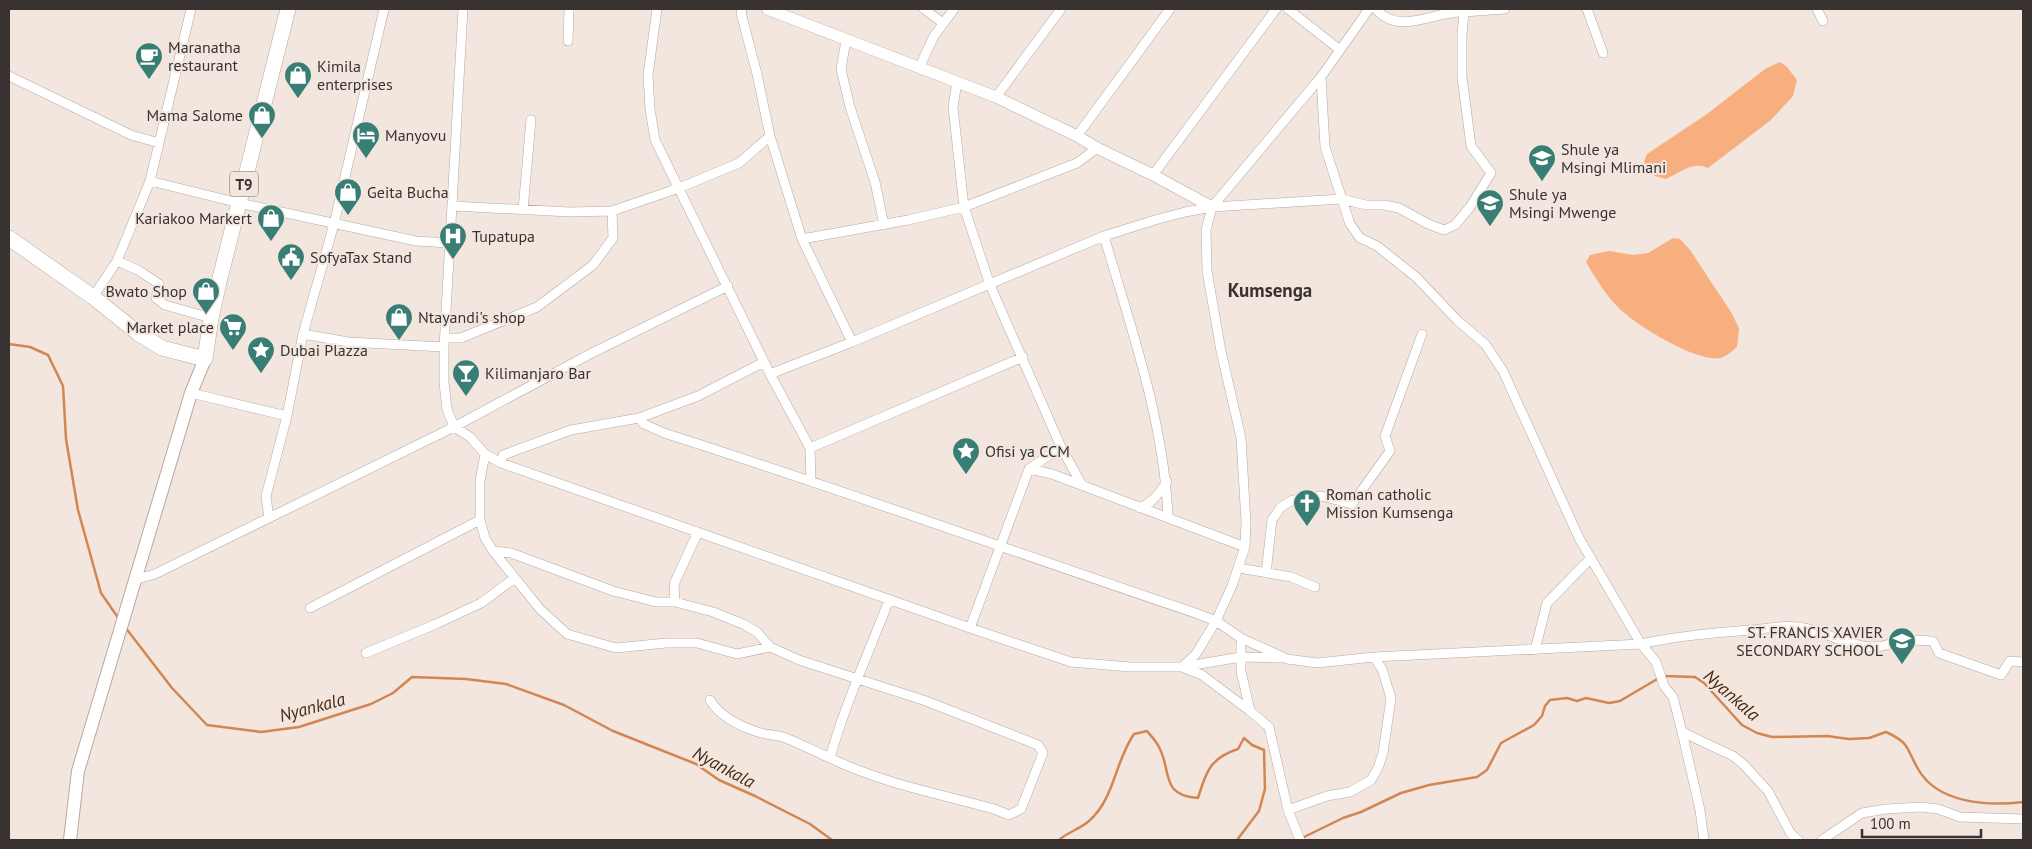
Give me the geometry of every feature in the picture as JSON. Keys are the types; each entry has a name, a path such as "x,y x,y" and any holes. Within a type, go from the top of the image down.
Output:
{"highway":[{"name":"T9","path":"205,359 211,318 288,9"},
{"path":"9,238 93,298 139,334 162,348 205,359"}],"main road":[{"path":"70,840 78,771 191,393 205,359"}],"street":[{"path":"93,298 117,261 150,181 191,9"},
{"path":"269,518 266,496 287,416 303,334 334,224 384,9"},
{"path":"463,9 444,383 447,409 454,427 470,437 485,454 500,463 1071,662 1130,667 1182,667 1241,657 1287,659 1317,663 1374,657 1641,644 1671,637 1781,627 1803,627 1845,642 1881,647 1891,644 1898,639 1932,641 1939,653 2001,675 2010,661 2023,662"},
{"path":"568,41 570,9"},
{"path":"657,9 648,75 650,109 655,140 770,374 810,448 811,480"},
{"path":"742,9 741,13 758,74 770,136 802,239 852,342"},
{"path":"767,9 996,97 1077,136 1096,148 1153,175 1212,207"},
{"path":"924,9 943,23"},
{"path":"919,68 934,36 954,9"},
{"path":"996,97 1061,9"},
{"path":"1077,136 1170,9"},
{"path":"1153,175 1276,9"},
{"path":"1288,9 1340,50"},
{"path":"1182,667 1196,654 1216,621 1240,568 1245,547 1246,522 1241,438 1221,351 1208,271 1206,230 1212,207 1321,77 1369,9"},
{"path":"1376,9 1380,14 1391,20 1407,21 1429,18 1451,11 1505,9"},
{"path":"1587,9 1603,53"},
{"path":"1817,9 1823,21"},
{"path":"770,374 990,285 1104,236 1155,220 1212,207 1341,199 1366,205 1384,205 1399,208 1428,224 1444,230 1455,226 1470,207 1491,173 1471,146 1462,77 1462,35 1466,11"},
{"path":"846,40 841,70 850,108 875,182 884,225"},
{"path":"9,76 131,135 159,143"},
{"path":"1321,77 1324,147 1350,224 1360,238 1376,246 1416,277 1458,321 1485,344 1503,371 1579,538 1641,644 1656,662 1664,686 1673,697 1700,810 1704,840"},
{"path":"957,82 953,107 964,207 990,285 1061,447 1082,485"},
{"path":"522,210 531,120"},
{"path":"452,206 570,212 612,211 679,188 739,163 770,136"},
{"path":"802,239 884,225 964,207 1077,164 1096,148"},
{"path":"150,181 239,203 416,241 450,243"},
{"path":"303,334 348,342 445,343 461,338 536,307 594,265 613,238 612,211"},
{"path":"1104,236 1148,387 1167,481 1168,518"},
{"path":"117,261 138,270 159,284 156,298 165,305 211,318"},
{"path":"134,580 155,574 454,427 590,354 728,286"},
{"path":"1266,573 1272,520 1281,507 1293,500 1322,496 1352,504 1390,451 1385,436 1422,334"},
{"path":"810,448 1023,357"},
{"path":"500,463 503,456 571,430 639,418 698,396 764,362"},
{"path":"191,393 287,416"},
{"path":"639,418 644,424 664,433 811,480 1216,621 1241,638 1287,659"},
{"path":"970,628 1029,469 1061,447"},
{"path":"485,454 480,481 480,520 485,538 493,551 540,609 568,634 616,648 666,643 697,643 737,654 770,647"},
{"path":"1029,469 1052,474 1245,547"},
{"path":"1140,508 1149,504 1158,496 1167,481"},
{"path":"310,608 480,520"},
{"path":"675,602 674,584 698,532"},
{"path":"493,551 510,553 613,591 656,602 675,602 713,612 743,624 757,632 770,647 799,660 926,700 1030,741 1038,745 1043,753 1021,810 1009,815 846,766 781,736 760,733 723,716 710,700"},
{"path":"1534,650 1547,602 1591,558"},
{"path":"1240,568 1291,578 1315,587"},
{"path":"366,653 481,603 515,578"},
{"path":"830,758 836,737 889,600"},
{"path":"1241,638 1241,671 1250,711"},
{"path":"1288,810 1327,796 1350,792 1371,780 1378,768 1383,753 1391,698 1382,669 1374,657"},
{"path":"1182,667 1202,675 1269,727 1288,810 1298,836"},
{"path":"1682,732 1734,756 1744,764 1768,792 1791,834 1798,840"},
{"path":"1822,840 1862,813 1896,808 1938,809 1960,817 2023,819"}],"shaded area":[{"path":"1780,62 1787,67 1797,80 1793,96 1771,120 1708,168 1703,166 1692,167 1666,179 1655,176 1644,162 1647,154 1707,114 1765,69"},
{"path":"1673,238 1680,239 1690,250 1731,312 1739,328 1737,347 1721,358 1697,355 1666,341 1625,314 1600,285 1586,262 1590,255 1609,251 1633,255 1648,253"}],"waterway":[{"name":"Nyankala","path":"9,344 30,347 48,355 63,386 66,439 78,510 101,593 119,619"},
{"name":"Nyankala","path":"125,627 172,688 207,725 261,732 299,727 371,704 393,693 412,677 466,679 506,684 564,705 613,731 696,764 719,780 810,824 832,840"},
{"name":"Nyankala","path":"1664,676 1695,677 1704,683 1742,725 1757,733 1772,737 1827,736 1849,739 1869,738 1886,732 1904,743 1927,781 1951,796 1980,803 2023,802"},
{"name":"Nyankala","path":"1302,838 1401,793 1429,785 1477,777 1487,770 1501,743 1534,725 1542,716 1545,706 1550,700 1567,698 1577,701 1586,698 1609,703 1620,701 1659,678"},
{"name":"Nyankala","path":"1059,840 1085,824 1098,812 1110,790 1134,734 1147,731 1159,747 1172,787 1178,793 1198,798 1210,767 1221,757 1238,749 1244,738 1252,745 1264,750 1265,789 1259,811 1237,840"}],"place":[{"name":"Maranatha restaurant","path":"149,80"},
{"name":"Kimila enterprises","path":"298,99"},
{"name":"Mama Salome","path":"262,139"},
{"name":"Manyovu","path":"366,159"},
{"name":"Shule ya Msingi Mlimani","path":"1542,182"},
{"name":"Geita Bucha","path":"348,216"},
{"name":"Shule ya Msingi Mwenge","path":"1490,227"},
{"name":"Kariakoo Markert","path":"271,242"},
{"name":"Tupatupa","path":"453,260"},
{"name":"SofyaTax Stand","path":"291,281"},
{"name":"Bwato Shop","path":"206,315"},
{"name":"Ntayandi's shop","path":"399,341"},
{"name":"Market place","path":"233,351"},
{"name":"Dubai Plazza","path":"261,374"},
{"name":"Kilimanjaro Bar","path":"466,397"},
{"name":"Ofisi ya CCM","path":"966,475"},
{"name":"Roman catholic Mission Kumsenga","path":"1307,527"},
{"name":"ST. FRANCIS XAVIER SECONDARY SCHOOL","path":"1902,665"}],"district":[{"name":"Kumsenga","path":"1270,290"}]}
